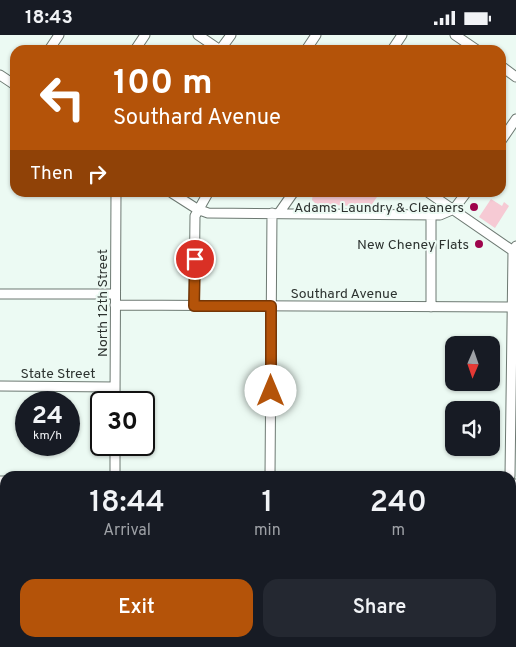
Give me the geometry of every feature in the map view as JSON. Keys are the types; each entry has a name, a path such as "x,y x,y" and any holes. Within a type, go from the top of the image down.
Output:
{"street":[{"path":"198,35 213,45"},
{"path":"455,35 470,45"},
{"path":"506,134 516,119"},
{"name":"North 12th Street","path":"115,391 116,197"},
{"path":"116,203 121,197"},
{"path":"178,197 197,209 208,213 431,215 440,215 454,209 463,197"},
{"path":"194,306 197,209 205,197"},
{"path":"270,471 271,306 276,213 290,197"},
{"path":"435,197 515,250 512,307 510,471"},
{"path":"431,215 431,307"},
{"path":"0,294 116,294"},
{"name":"Southard Avenue","path":"115,305 512,307"},
{"name":"State Street","path":"0,386 115,387"},
{"path":"114,471 115,456"}],"shaded area":[{"path":"312,197 377,197 370,207 316,204 312,200"},
{"path":"491,199 502,206 504,202 509,206 495,228 479,217"}],"place":[{"name":"Adams Laundry & Cleaners","path":"474,207"},
{"name":"New Cheney Flats","path":"479,244"}],"route":[{"path":"195,259 194,306 271,306 271,391"}]}
